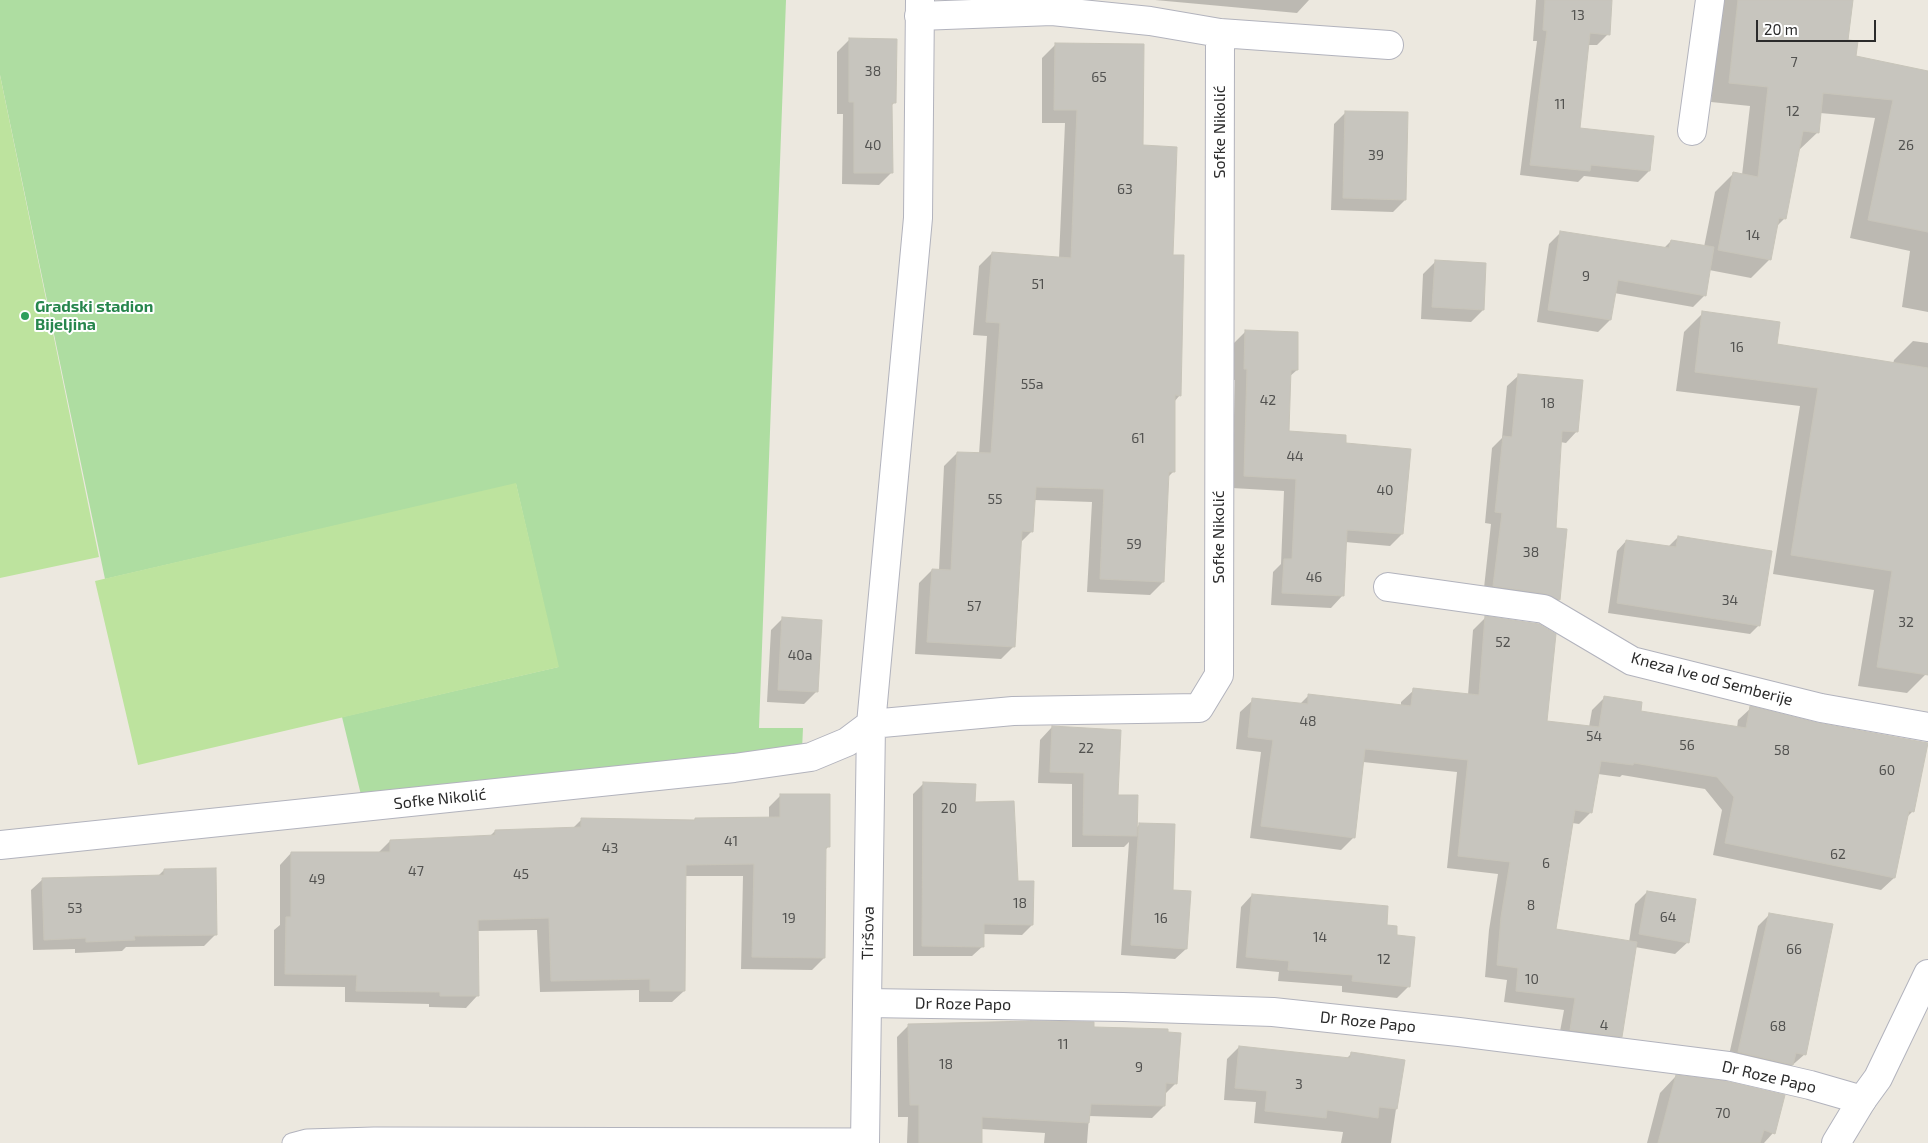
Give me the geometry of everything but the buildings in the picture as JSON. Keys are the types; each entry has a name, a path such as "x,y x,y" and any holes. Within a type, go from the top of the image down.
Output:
{"street":[{"path":"1692,132 1710,0"},
{"path":"871,724 918,218 920,8 1052,11 1150,21 1220,33 1390,45"},
{"name":"Sofke Nikolić","path":"0,845 734,768 811,757 847,742 871,724 1013,711 1199,708 1219,674 1220,33"},
{"name":"Kneza Ive od Semberije","path":"1388,587 1544,609 1632,661 1821,708 1928,727"},
{"name":"Tiršova","path":"865,1141 871,724"},
{"path":"1836,1143 1878,1078 1928,974"},
{"name":"Dr Roze Papo","path":"867,1003 1114,1006 1273,1012 1468,1033 1728,1066 1810,1085 1862,1100"}],"lane":[{"path":"292,1143 307,1139 374,1137 865,1141"}],"green space":[{"path":"0,0 786,0 759,728 803,728 802,750 362,799 342,717 558,667 516,484 105,579 0,75"},
{"name":"Gradski stadion Bijeljina","path":"0,75 99,557 0,578"},
{"path":"516,483 559,667 138,765 95,581"}],"place":[{"name":"Gradski stadion Bijeljina","path":"25,316"}]}
